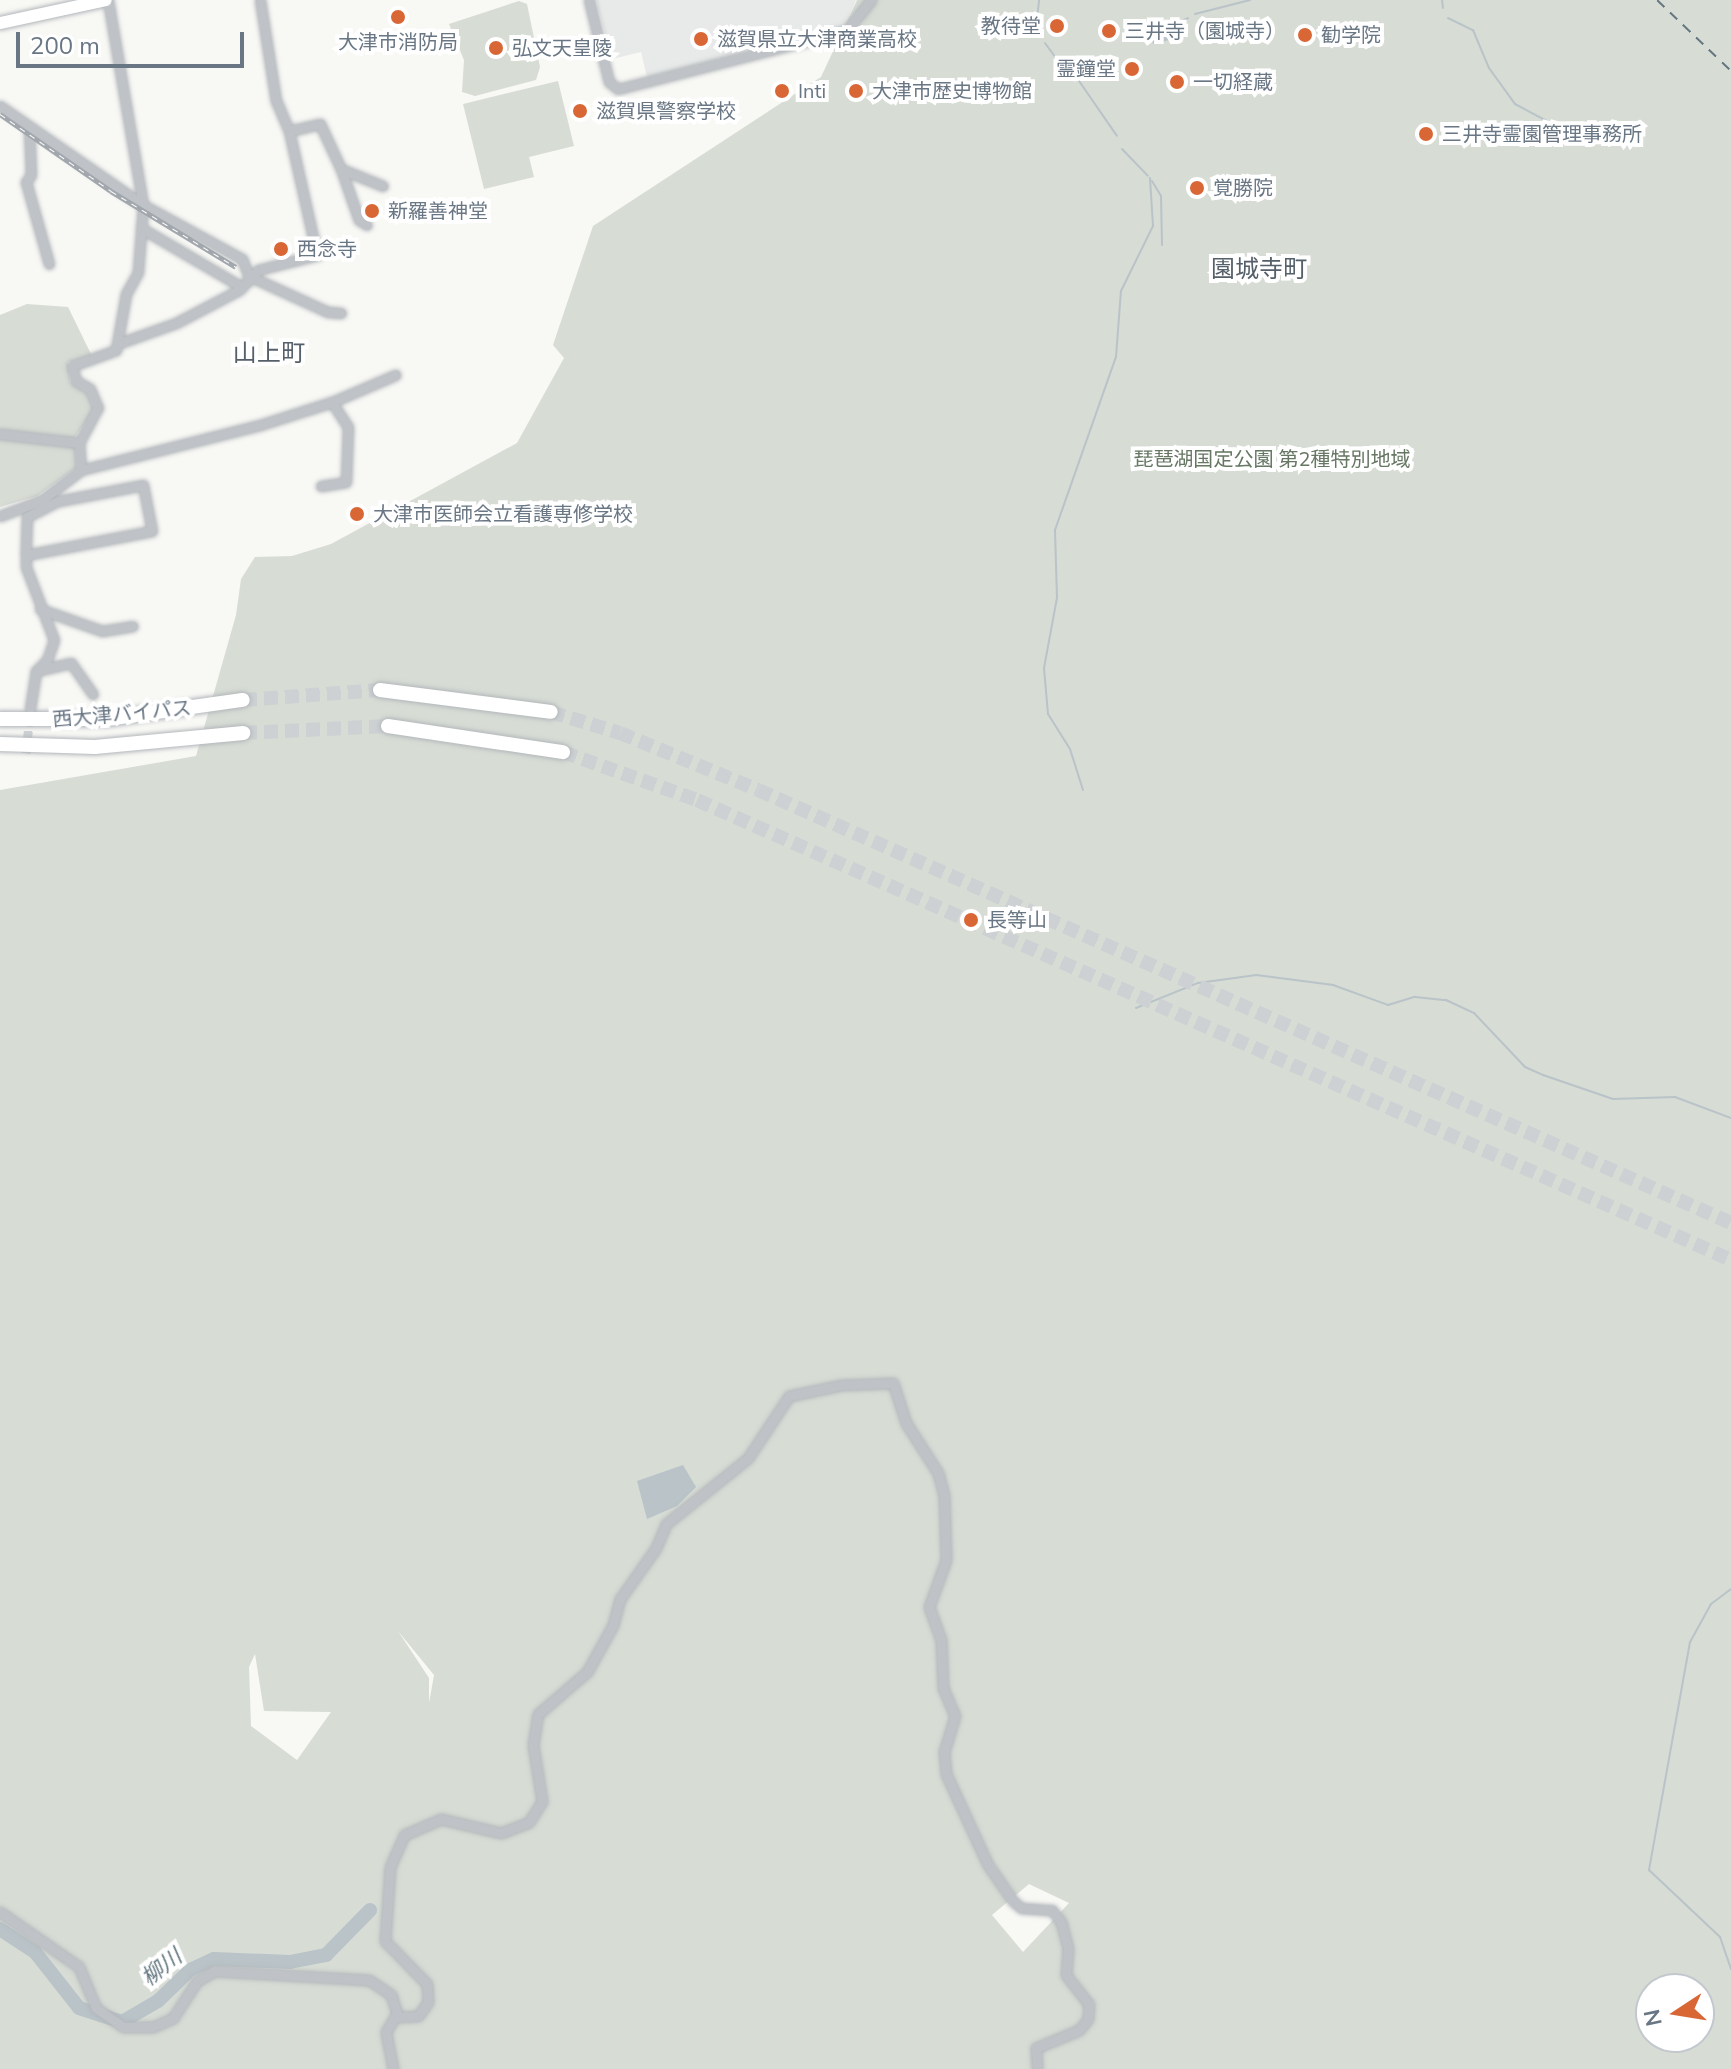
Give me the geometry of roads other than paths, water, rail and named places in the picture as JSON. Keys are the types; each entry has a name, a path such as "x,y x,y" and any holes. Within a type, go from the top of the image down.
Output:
{"highway":[{"path":"380,690 551,712"},
{"name":"西大津バイパス","path":"0,719 107,719 243,700"},
{"path":"388,726 504,739 563,752"},
{"name":"西大津バイパス","path":"0,744 95,747 243,733"}],"main road":[{"path":"0,23 107,0"}],"street":[{"path":"81,470 79,443 98,408 90,389 72,375 72,366 106,357 117,344 126,294 138,272 143,205 107,0"},
{"path":"117,344 176,323 242,287 249,276 314,258 318,252 289,131 276,101 260,0"},
{"path":"589,0 609,82 618,89 846,31 857,24 871,0"},
{"path":"0,106 143,205 242,259 249,276 341,313"},
{"path":"289,131 320,124 341,169 359,220 367,225"},
{"path":"29,126 31,175 26,182 49,264"},
{"path":"341,169 383,186"},
{"path":"141,228 242,287"},
{"path":"0,516 57,490 81,470 332,402 395,375"},
{"path":"321,486 346,482 348,427 332,402"},
{"path":"0,434 79,443"},
{"path":"26,555 152,531 143,485 62,500 27,517 26,555 53,649 36,671 30,708"},
{"path":"57,490 62,500"},
{"path":"40,609 102,631 133,626"},
{"path":"36,671 71,663 93,694"},
{"path":"396,2015 418,2016 429,1996 423,1978 386,1945 390,1867 404,1835 441,1819 501,1833 529,1822 542,1801 533,1745 538,1714 587,1672 613,1625 620,1599 656,1548 666,1524 748,1458 789,1396 889,1382 900,1391 906,1423 938,1473 944,1495 946,1560 929,1607 941,1640 943,1688 955,1716 944,1751 946,1774 981,1839 986,1861 1013,1901 1021,1908 1052,1910 1061,1922 1068,1948 1066,1975 1089,2004 1088,2019 1079,2030 1036,2048 1037,2069"},
{"path":"0,1912 79,1967 96,2008 123,2027 153,2027 173,2018 197,1981 214,1971 369,1980 391,1995 396,2015 386,2032 393,2069"}],"waterway":[{"path":"1036,26 1039,0"},
{"path":"1195,14 1250,0"},
{"path":"1442,0 1443,8"},
{"path":"1177,23 1188,18"},
{"path":"1448,18 1473,30 1489,68 1515,104 1549,122"},
{"path":"1045,43 1069,76"},
{"path":"1077,78 1117,136"},
{"path":"1122,149 1148,176"},
{"path":"1083,790 1070,749 1048,714 1044,668 1057,598 1055,530 1116,357 1121,291 1153,226 1150,178"},
{"path":"1152,181 1161,196 1162,245"},
{"path":"1136,1008 1198,983 1256,975 1333,985 1388,1005 1415,997 1446,1000 1474,1013 1525,1067 1543,1075 1613,1099 1675,1097 1731,1118"},
{"path":"1731,1589 1711,1604 1690,1642 1649,1870 1720,1937 1731,1969"},
{"name":"柳川","path":"0,1929 35,1952 79,2008 122,2022 158,2001 190,1970 214,1959 290,1962 326,1955 370,1910"}],"tunnel":[{"path":"243,700 380,690"},
{"path":"551,712 620,733 758,790 1731,1223"},
{"path":"26,753 30,716"},
{"path":"243,733 388,726"},
{"path":"563,752 697,800 1731,1260"}],"railway":[{"path":"0,114 111,191 236,267"}],"place":[{"name":"大津市消防局","path":"398,17"},
{"name":"教待堂","path":"1057,26"},
{"name":"三井寺（園城寺）","path":"1109,31"},
{"name":"勧学院","path":"1305,35"},
{"name":"滋賀県立大津商業高校","path":"701,39"},
{"name":"弘文天皇陵","path":"496,48"},
{"name":"霊鐘堂","path":"1132,69"},
{"name":"一切経蔵","path":"1177,82"},
{"name":"Inti","path":"782,91"},
{"name":"大津市歴史博物館","path":"856,91"},
{"name":"滋賀県警察学校","path":"580,111"},
{"name":"三井寺霊園管理事務所","path":"1426,134"},
{"name":"覚勝院","path":"1197,188"},
{"name":"新羅善神堂","path":"372,211"},
{"name":"西念寺","path":"281,249"},
{"name":"大津市医師会立看護専修学校","path":"357,514"},
{"name":"長等山","path":"971,920"}],"district":[{"name":"園城寺町","path":"1259,270"},
{"name":"山上町","path":"269,354"}],"park label":[{"name":"琵琶湖国定公園 第2種特別地域","path":"1272,459"}]}
